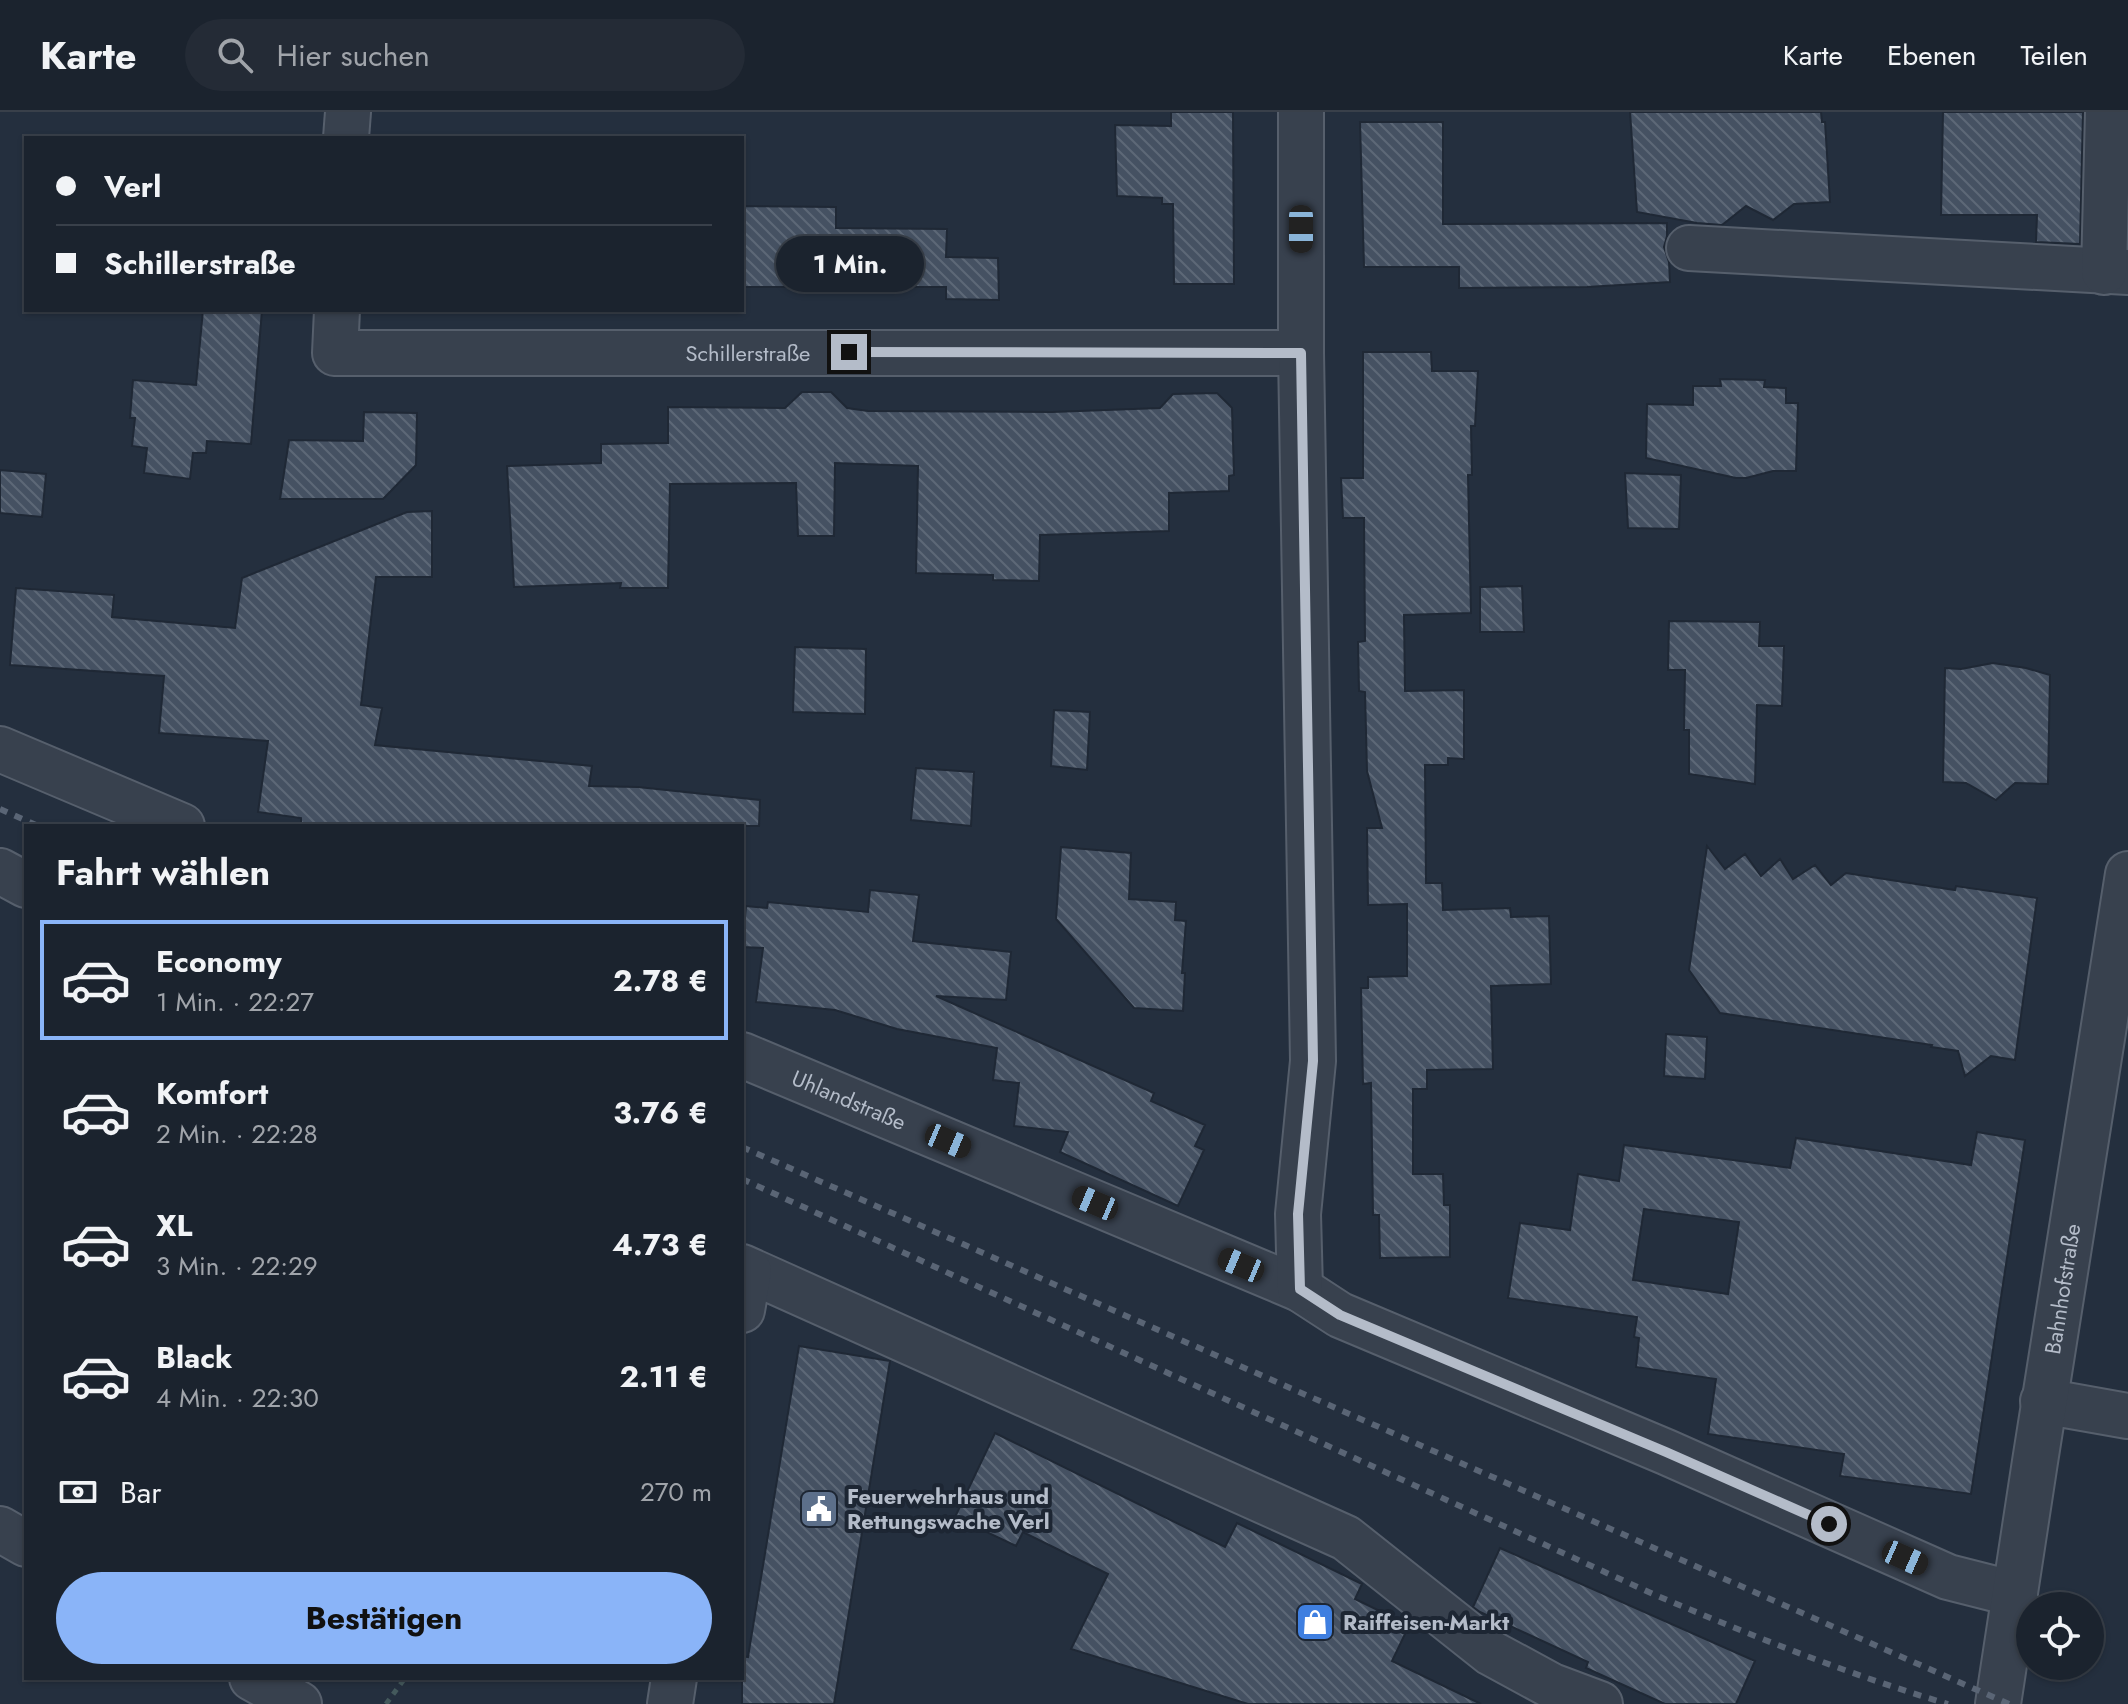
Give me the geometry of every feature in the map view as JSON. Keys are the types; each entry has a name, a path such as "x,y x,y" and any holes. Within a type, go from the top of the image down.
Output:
{"street":[{"path":"346,136 348,112"},
{"path":"1300,1289 1298,1214 1313,1061 1301,353 1301,112"},
{"path":"1689,248 2116,272 2108,112"},
{"name":"Schillerstraße","path":"337,312 335,353 1301,353"},
{"path":"0,749 177,824"},
{"path":"0,871 24,884"},
{"name":"Bahnhofstraße","path":"1998,1704 2043,1401 2070,1251 2128,874"},
{"name":"Uhlandstraße","path":"744,1056 1300,1289 1340,1315 1666,1452 1948,1577 2015,1594"},
{"path":"744,1283 1346,1538 1491,1653 1552,1686 1600,1704"},
{"path":"2043,1401 2128,1416"},
{"path":"0,1529 24,1543"},
{"path":"256,1680 299,1704"},
{"path":"670,1704 674,1680"}],"path":[{"path":"386,1704 404,1680"}],"building":[{"path":"1171,112 1233,112 1234,284 1174,284 1173,204 1162,204 1162,198 1117,196 1115,125 1171,126"},
{"path":"1630,112 1821,112 1822,122 1825,122 1830,202 1794,204 1773,220 1746,206 1722,225 1637,212"},
{"path":"1943,112 2083,112 2080,244 2036,242 2037,215 1941,215"},
{"path":"1360,122 1443,122 1443,224 1667,223 1664,247 1670,282 1587,287 1459,288 1459,267 1364,267"},
{"path":"744,206 836,207 836,228 947,229 946,257 998,258 999,300 946,299 946,287 744,287"},
{"path":"203,312 262,312 251,444 207,441 206,453 193,453 190,479 144,473 147,448 132,446 135,418 130,418 133,380 196,385"},
{"path":"1363,352 1431,352 1432,371 1478,371 1475,426 1471,426 1472,475 1468,475 1471,613 1404,615 1405,691 1464,690 1464,759 1448,758 1448,765 1425,765 1426,883 1442,883 1443,910 1510,908 1511,917 1549,916 1551,984 1491,986 1493,1069 1427,1070 1427,1089 1413,1089 1413,1174 1443,1174 1444,1205 1450,1205 1450,1257 1380,1258 1379,1215 1373,1215 1371,1083 1363,1084 1361,988 1368,988 1368,977 1407,976 1407,904 1368,905 1367,828 1382,828 1367,771 1365,692 1359,691 1358,642 1365,641 1364,518 1343,518 1341,478 1363,478"},
{"path":"1720,379 1765,380 1764,387 1786,388 1786,403 1798,403 1796,471 1773,471 1736,478 1646,458 1647,404 1693,405 1693,386 1721,386"},
{"path":"802,392 831,392 847,408 868,411 1052,412 1160,408 1173,394 1217,393 1232,408 1234,475 1229,476 1229,491 1169,493 1169,531 1040,535 1039,581 993,580 993,575 916,573 918,466 835,463 834,536 798,536 796,483 670,484 668,588 620,588 621,583 514,587 507,466 601,463 601,444 668,443 668,407 785,408"},
{"path":"364,412 417,413 416,465 383,499 280,499 289,440 363,441"},
{"path":"0,470 46,474 42,517 0,513"},
{"path":"1625,473 1681,475 1679,529 1628,528"},
{"path":"432,511 432,577 376,577 361,705 382,708 375,745 592,766 589,786 638,787 760,800 759,826 301,824 301,818 258,812 268,741 159,733 164,676 10,665 16,588 114,595 112,617 235,628 242,578 407,512"},
{"path":"1522,586 1524,632 1480,632 1480,587"},
{"path":"1669,621 1760,622 1759,646 1784,646 1782,706 1757,705 1755,784 1689,774 1689,730 1684,730 1685,670 1668,670"},
{"path":"795,647 866,649 865,714 793,712"},
{"path":"1993,663 2050,675 2048,784 2015,783 1996,800 1966,783 1943,782 1945,668 1961,669"},
{"path":"1054,710 1090,712 1087,770 1051,766"},
{"path":"916,768 974,772 971,826 911,820"},
{"path":"1707,846 1725,869 1745,854 1761,876 1780,859 1793,879 1815,865 1831,885 1846,873 1955,890 1956,886 2037,898 2015,1060 1991,1056 1965,1076 1958,1051 1720,1013 1689,970"},
{"path":"1061,847 1131,853 1129,899 1176,902 1175,920 1186,921 1183,1011 1134,1008 1056,919"},
{"path":"870,890 919,895 913,941 1011,952 1006,1000 936,996 1154,1093 1151,1101 1205,1125 1195,1146 1204,1150 1178,1206 1060,1152 1068,1132 1014,1126 1019,1083 993,1080 997,1048 897,1029 835,1010 756,1002 763,948 744,947 746,906 767,908 768,902 868,912"},
{"path":"1666,1034 1707,1037 1705,1079 1664,1076"},
{"path":"1977,1132 2025,1140 1971,1494 1840,1476 1844,1454 1708,1434 1716,1379 1636,1367 1639,1338 1634,1337 1637,1317 1508,1298 1520,1223 1570,1230 1578,1174 1619,1181 1624,1145 1790,1168 1796,1138 1971,1165","holes":["1644,1209 1739,1222 1728,1294 1633,1280"]},
{"name":"Feuerwehrhaus und Rettungswache Verl","path":"799,1346 890,1361 834,1704 742,1704 744,1656 748,1657"},
{"path":"995,1433 1225,1547 1237,1523 1362,1584 1355,1599 1390,1616 1385,1625 1405,1634 1392,1661 1481,1704 1248,1704 1071,1649 1108,1574 1023,1532 1016,1546 955,1517"},
{"path":"1500,1548 1755,1661 1736,1704 1665,1704 1586,1668 1588,1662 1480,1612 1473,1607"}],"railway":[{"path":"0,809 34,824"},
{"path":"744,1148 2009,1704"},
{"path":"744,1180 1653,1594 1799,1653 1948,1704"}],"place":[{"name":"Feuerwehrhaus und Rettungswache Verl","path":"819,1509"},
{"name":"Raiffeisen-Markt","path":"1315,1622"}],"route":[{"path":"849,352 1301,353 1313,1061 1298,1214 1300,1289 1340,1315 1829,1524"}]}
